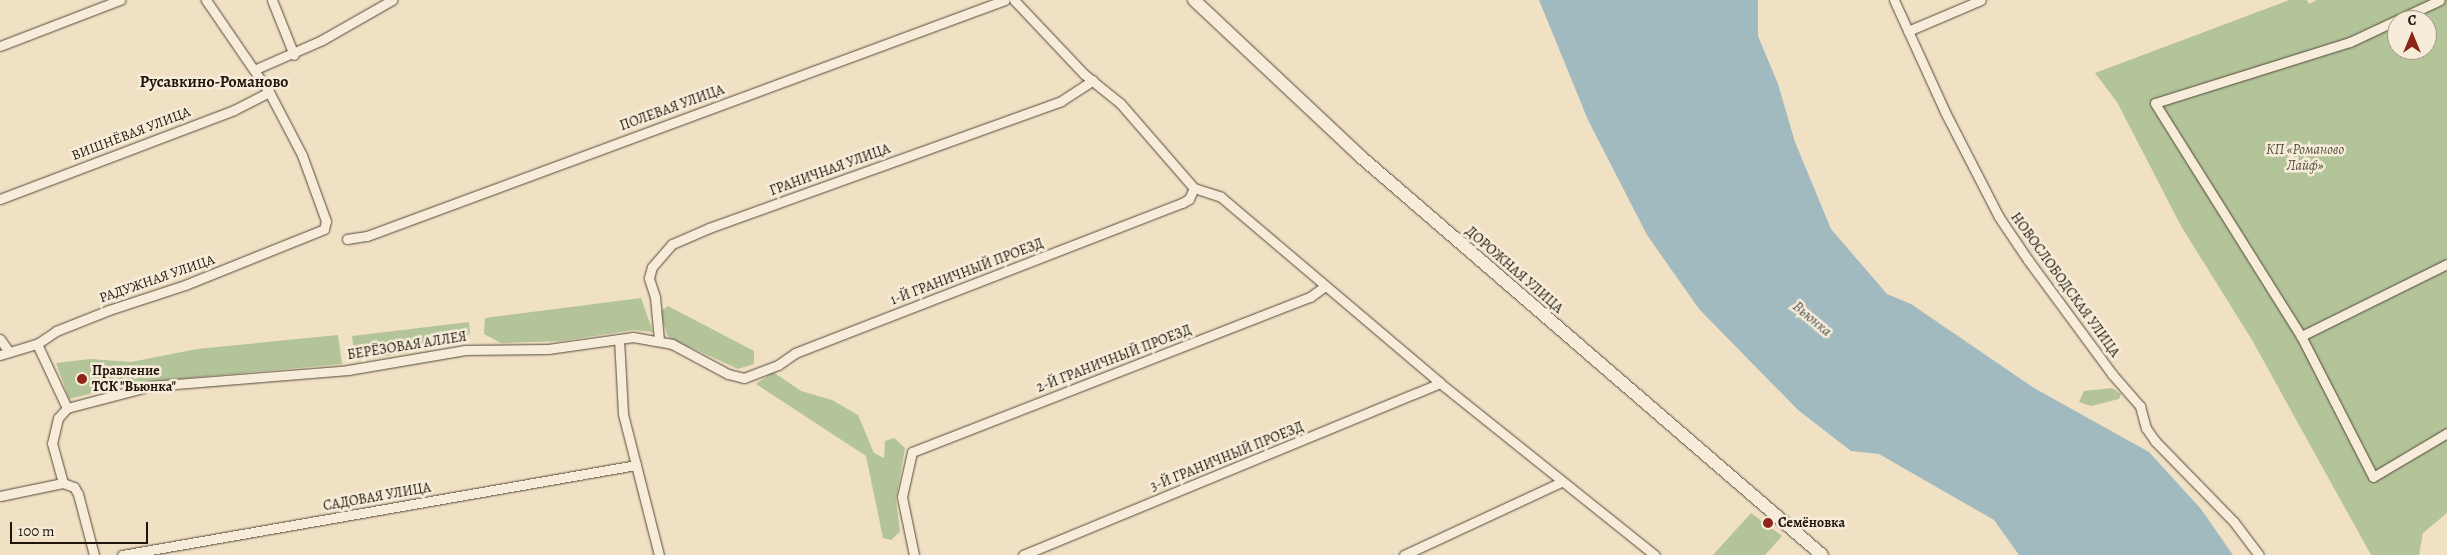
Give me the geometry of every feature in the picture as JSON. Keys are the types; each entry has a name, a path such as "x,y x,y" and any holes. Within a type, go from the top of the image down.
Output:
{"main road":[{"name":"ДОРОЖНАЯ УЛИЦА","path":"1194,0 1361,157 1822,555"}],"street":[{"path":"0,46 120,0"},
{"path":"206,0 256,69 269,92"},
{"path":"272,0 294,54"},
{"path":"256,69 294,54 392,0"},
{"name":"ПОЛЕВАЯ УЛИЦА","path":"348,239 367,236 1006,0"},
{"path":"1014,0 1093,80 1120,103 1194,188 1221,197 1324,286 1440,382 1561,482 1654,555"},
{"name":"НОВОСЛОБОДСКАЯ УЛИЦА","path":"1894,0 1945,112 1999,217 2028,260 2112,374 2140,406 2146,428 2155,441 2234,522 2259,555"},
{"path":"1908,31 1981,0"},
{"path":"2418,10 2440,0"},
{"path":"2387,25 2350,42 2155,103 2301,336 2374,477 2447,433"},
{"name":"ГРАНИЧНАЯ УЛИЦА","path":"659,340 655,297 650,278 652,266 672,244 709,228 1061,101 1093,80"},
{"name":"ВИШНЁВАЯ УЛИЦА","path":"0,199 234,110 269,92"},
{"name":"РАДУЖНАЯ УЛИЦА","path":"5,353 37,344 56,331 110,310 194,282 324,229 326,221 302,155 269,92"},
{"name":"1-Й ГРАНИЧНЫЙ ПРОЕЗД","path":"744,378 778,365 795,352 1182,203 1189,199 1194,188"},
{"path":"2301,336 2447,264"},
{"name":"2-Й ГРАНИЧНЫЙ ПРОЕЗД","path":"914,555 902,498 912,452 1310,297 1324,286"},
{"path":"0,339 5,353"},
{"path":"619,339 623,414 659,555"},
{"name":"БЕРЁЗОВАЯ АЛЛЕЯ","path":"67,408 151,386 348,370 464,350 548,349 619,339 659,340 672,344 728,374 744,378"},
{"path":"37,344 67,408 58,418 52,433 52,443 63,483"},
{"name":"3-Й ГРАНИЧНЫЙ ПРОЕЗД","path":"1023,555 1440,382"},
{"name":"САДОВАЯ УЛИЦА","path":"122,555 636,466"},
{"path":"1404,555 1561,482"},
{"path":"0,496 63,483 74,487 78,494 94,555"}],"green space":[{"name":"КП «Романово Лайф»","path":"2289,0 2307,0 2309,4 2317,0 2447,0 2447,513 2423,533 2419,555 2371,555 2252,340 2181,226 2117,102 2095,73"},
{"path":"641,298 653,332 634,330 561,341 501,343 484,334 485,318"},
{"path":"668,306 754,351 754,364 738,369 668,337 660,312"},
{"path":"469,322 470,333 457,344 355,361 352,336"},
{"path":"338,335 342,364 134,383 69,399 56,363 90,359 131,362 197,349"},
{"path":"773,372 801,391 832,400 858,415 874,453 884,458 885,441 894,438 905,448 896,500 900,532 891,540 883,538 866,456 756,384"},
{"path":"2112,388 2121,394 2119,399 2091,406 2079,402 2084,391"},
{"path":"1751,513 1782,536 1765,555 1713,555"}],"water":[{"name":"Вьюнка","path":"1539,0 1758,0 1758,36 1778,84 1795,142 1831,229 1887,294 1911,304 2034,388 2149,452 2201,509 2233,555 2019,555 1994,520 1879,454 1851,451 1798,410 1699,309 1647,235 1588,120"}],"place":[{"name":"Правление ТСК \"Вьюнка\"","path":"82,379"},
{"name":"Семёновка","path":"1768,523"}],"district":[{"name":"Русавкино-Романово","path":"214,82"}]}
